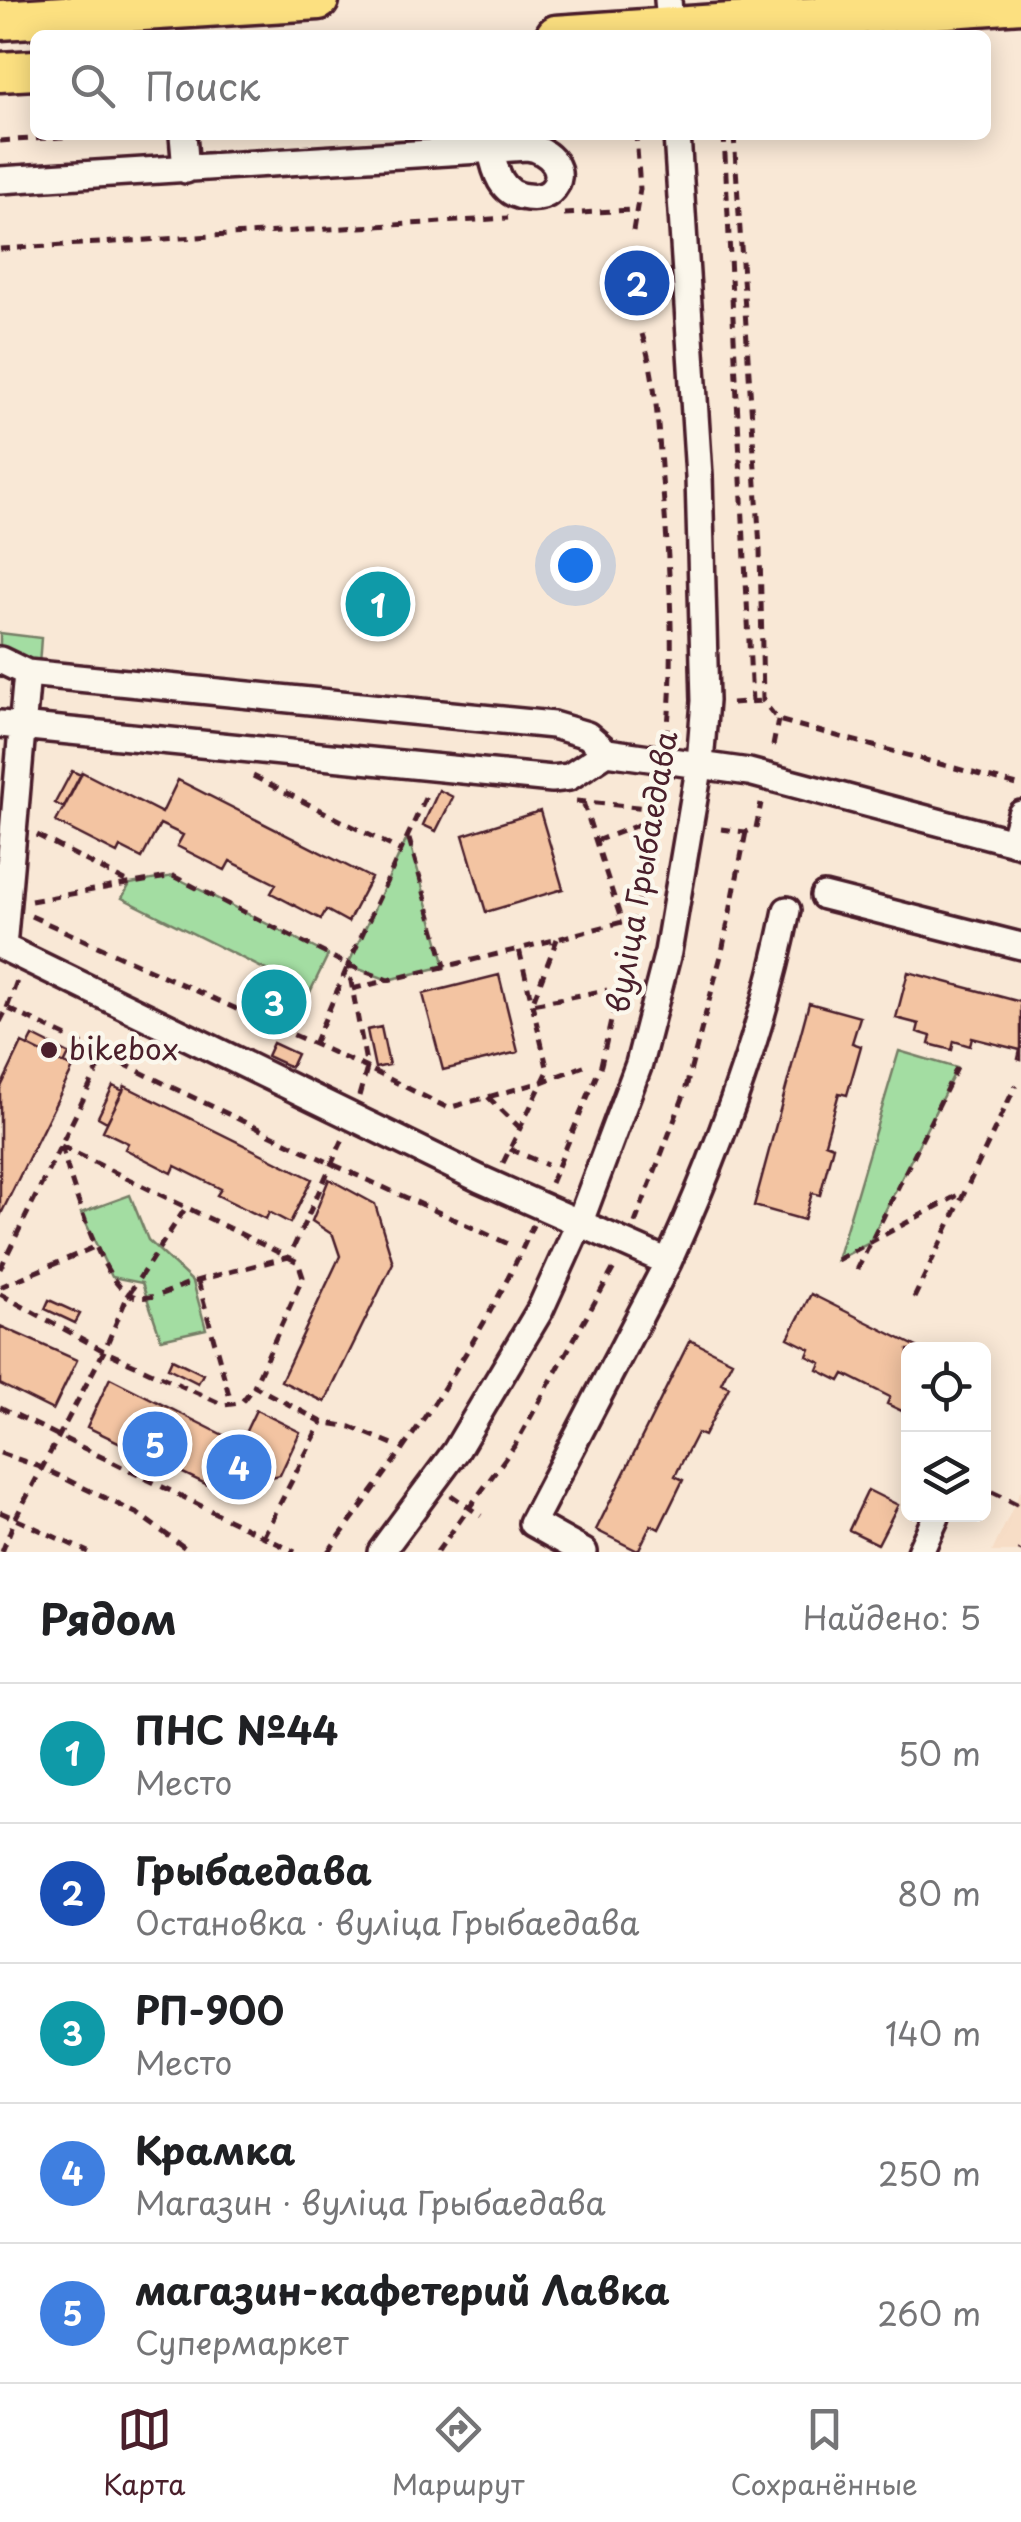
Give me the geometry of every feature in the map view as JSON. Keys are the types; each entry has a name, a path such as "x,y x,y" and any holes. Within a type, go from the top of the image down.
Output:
{"highway":[{"path":"0,20 319,0"},
{"path":"597,30 670,21 1021,3"},
{"path":"0,72 30,70"}],"street":[{"path":"183,140 186,170"},
{"name":"вуліца Грыбаедава","path":"381,1552 456,1452 540,1310 579,1224 639,1064 668,952 700,763 705,700 698,476 677,140"},
{"path":"0,180 491,150"},
{"path":"0,660 28,673 553,724 586,735 607,752 749,772 1017,843 1021,814"},
{"path":"28,673 11,726 2,958 492,1185 668,1262"},
{"path":"11,726 552,779 570,777 607,752"},
{"path":"824,896 1021,946"},
{"path":"584,1552 532,1523 668,1262 700,1187 749,1054 787,910"},
{"path":"920,1552 934,1522"}],"path":[{"path":"0,141 30,139"},
{"path":"633,230 640,189 636,140"},
{"path":"724,140 752,702"},
{"path":"734,140 760,548 763,701 778,720 1021,786"},
{"path":"552,215 631,210"},
{"path":"0,250 513,217"},
{"path":"328,1552 415,1434 511,1276 601,1066 656,823 671,699 669,569 658,424 653,369 642,334"},
{"path":"658,699 671,699"},
{"path":"732,702 763,701"},
{"path":"773,746 778,720"},
{"path":"249,774 401,851"},
{"path":"314,1044 432,785"},
{"path":"352,990 622,922 584,802"},
{"path":"721,829 746,832 756,828 762,804"},
{"path":"596,842 646,822 656,823"},
{"path":"437,1552 514,1445 627,1244 684,1095 722,952 746,832"},
{"path":"32,850 34,834 130,884"},
{"path":"408,836 446,966"},
{"path":"28,902 173,876 348,965 388,980"},
{"path":"29,885 26,914 448,1108 590,1064"},
{"path":"532,1004 557,939"},
{"path":"492,1185 548,1071 519,949"},
{"path":"290,1256 353,1118 367,1068 348,965"},
{"path":"532,1004 606,990"},
{"path":"0,1022 7,1008 513,1246"},
{"path":"0,1269 104,1055"},
{"path":"857,1270 958,1068"},
{"path":"914,1298 1016,1085"},
{"path":"488,1097 520,1128"},
{"path":"0,1291 104,1350 232,1406 246,1399 254,1386 303,1277 298,1262 290,1256 185,1209 61,1146"},
{"path":"61,1146 81,1213 116,1283 128,1295 157,1295 290,1256"},
{"path":"510,1148 547,1165"},
{"path":"838,1260 965,1192"},
{"path":"2,1552 128,1295 185,1209"},
{"path":"0,1291 97,1246"},
{"path":"198,1281 232,1406"},
{"path":"254,1386 322,1422 351,1426 395,1445"},
{"path":"0,1407 295,1552"},
{"path":"263,1536 322,1422"},
{"path":"0,1452 43,1468 138,1514 191,1552"},
{"path":"433,1483 481,1516"},
{"path":"992,1492 1021,1506"},
{"path":"0,1512 88,1552"}],"shaded area":[{"path":"1021,1490 1021,1552 992,1552 1015,1503"}],"green space":[{"path":"0,633 41,638 39,665 0,654"},
{"path":"408,836 445,966 388,980 348,965"},
{"path":"173,876 328,955 310,992 122,898 130,884"},
{"path":"899,1051 957,1068 869,1243 837,1260"},
{"path":"130,1195 148,1240 193,1282 206,1329 161,1339 142,1283 112,1277 81,1213"}],"building":[{"path":"362,584 398,587 395,624 359,621"},
{"path":"72,771 81,775 64,808 55,803"},
{"path":"82,772 162,813 178,780 371,878 348,922 326,910 321,919 271,893 276,884 230,861 225,870 177,846 183,835 160,824 142,858 120,847 117,853 56,822"},
{"path":"439,790 453,797 436,831 423,825"},
{"path":"540,811 563,889 486,912 463,835"},
{"path":"908,972 1021,1002 1021,1060 1020,1050 972,1038 970,1046 954,1041 952,1050 929,1044 931,1036 917,1032 919,1024 896,1018"},
{"path":"499,975 518,1052 443,1070 423,994"},
{"path":"263,977 301,995 286,1028 247,1010"},
{"path":"809,1003 860,1017 852,1043 861,1046 847,1095 839,1093 825,1143 833,1146 820,1195 812,1193 804,1220 754,1206"},
{"path":"381,1027 389,1065 375,1068 367,1030"},
{"name":"bikebox","path":"33,1036 69,1054 64,1064 28,1046"},
{"path":"22,1043 73,1068 0,1216 0,1089"},
{"path":"273,1043 297,1054 291,1067 267,1056"},
{"name":"bikebox","path":"113,1086 123,1091 107,1122 98,1117"},
{"path":"125,1086 312,1179 290,1223 269,1212 266,1219 217,1195 221,1189 175,1166 172,1173 125,1149 128,1143 103,1131"},
{"path":"329,1179 375,1204 393,1263 325,1402 281,1381 340,1256 333,1235 312,1221"},
{"path":"811,1294 907,1342 901,1342 901,1411 887,1404 890,1397 844,1374 840,1381 818,1370 821,1363 807,1356 810,1349 788,1338"},
{"path":"49,1300 80,1314 75,1323 45,1309"},
{"path":"0,1326 77,1360 53,1410 0,1384"},
{"path":"690,1340 732,1361 721,1383 729,1387 704,1436 697,1433 675,1476 683,1480 659,1529 651,1525 638,1551 596,1530"},
{"path":"172,1359 203,1374 198,1383 168,1368"},
{"path":"110,1378 229,1438 245,1433 256,1410 300,1432 280,1475 218,1490 87,1427"},
{"path":"868,1490 898,1505 878,1544 849,1530"}],"place":[{"name":"Грыбаедава","path":"637,283"},
{"name":"ПНС №44","path":"378,604"},
{"name":"РП-900","path":"274,1002"},
{"name":"bikebox","path":"49,1050"},
{"name":"магазин-кафетерий Лавка","path":"155,1444"},
{"name":"Крамка","path":"239,1467"}]}
